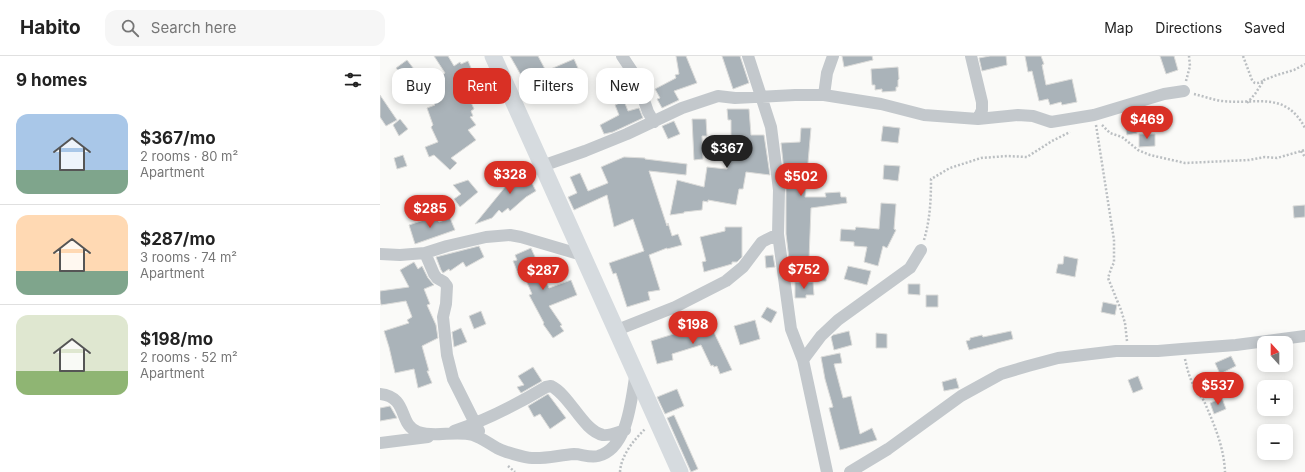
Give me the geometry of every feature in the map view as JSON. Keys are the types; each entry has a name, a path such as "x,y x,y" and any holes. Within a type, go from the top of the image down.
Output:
{"street":[{"path":"493,56 680,472"},
{"path":"622,56 636,77 648,112 654,122"},
{"path":"748,56 771,127 779,190 778,234 791,329 803,360 827,472"},
{"path":"824,95 827,73 833,56"},
{"path":"971,56 982,102 982,110 978,119"},
{"path":"542,166 627,134 682,108 718,96 736,98 824,95 881,104 924,115 978,119 1018,115 1033,116 1052,122 1094,115 1164,94 1184,90"},
{"path":"616,330 675,307 726,281 743,267 762,242 778,234"},
{"path":"380,254 400,255 425,252 486,237 510,235 582,254"},
{"path":"803,360 821,336 838,320 910,268 922,250"},
{"path":"425,252 436,278 444,282 447,286 446,304 443,317 447,355 453,379 484,439"},
{"path":"850,472 888,449 961,396 1001,374 1058,358 1116,352 1236,345 1305,336"},
{"path":"380,394 388,395 397,401 410,426 418,432 471,435 484,439 497,448 531,458 575,454 587,457 598,456 607,452 618,442 625,430 636,372"},
{"path":"380,443 443,434 475,424 515,406 546,387 551,386 560,392 593,431 604,435 625,430"}],"path":[{"path":"1189,56 1190,66 1184,90 1220,101 1246,103 1274,102 1284,105 1295,114 1305,128"},
{"path":"1243,56 1254,83 1294,70 1305,64"},
{"path":"1246,103 1255,94 1264,80"},
{"path":"1094,115 1110,133 1122,137 1138,150 1150,155 1185,163 1254,160 1265,157 1277,158 1305,150"},
{"path":"1094,115 1114,240 1114,263 1108,278 1123,316 1126,338 1129,345 1138,351"},
{"path":"922,250 929,222 931,179 950,168 980,158 1027,156 1071,132"},
{"path":"1301,150 1305,157"},
{"path":"1182,349 1189,375 1214,422 1222,449 1225,472"},
{"path":"620,472 621,462 626,453 656,418"}],"building":[{"path":"434,56 448,56 454,66 460,62 461,64 468,61 471,68 453,68 453,104 472,104 474,109 471,111 473,116 470,117 476,125 468,130 476,140 451,158 457,163 450,170 434,155 429,157 425,147 438,142 431,127 433,125 427,108 435,105 434,104 445,104 445,68 442,68"},
{"path":"510,56 538,56 544,68 519,68 519,72"},
{"path":"676,56 686,56 697,83 674,91 679,100 662,108 657,99 660,98 655,89 676,78 675,75 679,74"},
{"path":"722,56 740,56 749,83 733,89"},
{"path":"842,56 872,56 873,60 844,67"},
{"path":"1006,56 1007,65 982,71 979,58"},
{"path":"1025,56 1041,56 1044,64 1042,65 1046,85 1072,79 1077,102 1062,105 1061,102 1050,105 1048,99 1039,101 1032,71 1028,72"},
{"path":"1160,56 1174,56 1178,70 1166,74"},
{"path":"574,59 578,68 553,68"},
{"path":"407,60 413,68 396,68"},
{"path":"898,67 899,79 896,91 882,92 882,89 875,90 875,85 872,85 871,69"},
{"path":"380,95 397,120 386,126 380,117"},
{"path":"625,104 628,111 639,108 643,118 613,132 604,134 600,125 619,115 615,105"},
{"path":"727,109 749,109 751,135 764,135 770,175 746,172 743,189 739,189 736,205 708,200 708,202 703,201 702,210 670,215 677,180 704,187 707,167 727,169 729,150 731,150 731,120 728,120"},
{"path":"1135,118 1137,133 1127,135 1124,120"},
{"path":"400,119 408,129 399,136 393,125"},
{"path":"692,119 706,119 707,136 702,136 703,159 694,160"},
{"path":"674,121 680,134 668,139 662,126"},
{"path":"883,126 900,128 898,143 881,141"},
{"path":"801,128 811,128 805,197 826,197 825,193 840,192 841,197 846,197 847,203 811,208 809,260 789,259 786,234 786,190 781,143 800,142"},
{"path":"1139,134 1155,134 1155,146 1139,147"},
{"path":"403,155 407,166 397,169 394,158"},
{"path":"624,157 645,158 687,164 686,175 649,171 667,226 668,223 672,236 678,234 682,245 667,248 649,255 660,290 648,292 650,300 627,307 616,273 613,274 609,263 644,251 633,219 614,227 607,195 574,210 568,197 577,193 570,177 580,173 588,191 608,183 601,167"},
{"path":"884,165 900,166 898,181 883,179"},
{"path":"519,170 525,170 536,191 526,197 510,211 508,208 502,213 499,210 492,218 475,224"},
{"path":"468,180 478,192 460,207 454,199 461,194 453,185"},
{"path":"881,203 896,204 894,229 896,230 887,248 883,246 878,266 864,262 867,247 854,246 854,242 840,241 841,229 855,230 856,227 879,229"},
{"path":"1305,205 1305,217 1294,218 1293,206"},
{"path":"436,216 439,222 450,218 455,230 415,244 409,225"},
{"path":"725,227 742,227 742,257 737,262 732,262 732,264 704,272 702,262 706,261 700,237 725,231"},
{"path":"479,246 484,257 466,267 463,262 450,271 449,269 443,273 436,257"},
{"path":"531,248 549,288 571,280 577,295 549,306 562,325 560,326 564,331 553,338 543,324 544,323 529,295 532,294 522,271 518,273 513,261 517,260 515,255"},
{"path":"773,255 775,267 766,268 765,256"},
{"path":"1064,256 1078,259 1075,277 1056,273 1058,264 1063,264"},
{"path":"414,262 418,269 422,266 428,278 434,285 424,289 430,304 427,305 436,325 438,338 422,346 429,371 427,371 432,383 418,388 414,369 395,373 384,331 409,323 407,320 412,317 406,301 381,305 380,299 380,291 409,287 400,270"},
{"path":"812,264 826,264 826,281 812,281"},
{"path":"848,266 871,271 867,285 844,279"},
{"path":"795,282 813,282 814,295 806,295 806,298 795,298"},
{"path":"908,284 920,284 920,295 908,294"},
{"path":"926,295 938,295 938,307 926,307"},
{"path":"1103,302 1117,305 1115,315 1101,312"},
{"path":"767,307 777,312 771,323 761,317"},
{"path":"481,311 486,324 474,329 469,316"},
{"path":"707,318 732,370 720,374 717,366 711,366 701,345 672,354 673,360 657,364 651,341 693,328 691,325"},
{"path":"755,320 760,339 740,345 734,326"},
{"path":"461,328 467,342 454,347 452,332"},
{"path":"849,331 852,345 834,350 831,337 833,335"},
{"path":"1011,331 1013,339 969,350 966,341 970,340 970,338 982,335 983,337"},
{"path":"876,333 887,334 887,348 876,348"},
{"path":"840,353 842,363 834,364 843,398 851,396 860,434 872,428 877,440 840,450 829,408 833,407 825,379 821,357"},
{"path":"1231,356 1236,366 1220,374 1215,363"},
{"path":"533,367 542,381 521,393 517,387 524,385 518,376"},
{"path":"1138,376 1143,389 1133,393 1128,380"},
{"path":"956,378 959,388 944,391 942,382"},
{"path":"677,389 684,406 665,414 657,397"},
{"path":"548,394 566,418 550,429 540,414 534,417 528,406"},
{"path":"1222,398 1226,409 1214,414 1210,403"},
{"path":"390,406 397,418 380,421 380,408"},
{"path":"674,415 698,469 691,472 667,418"}]}
